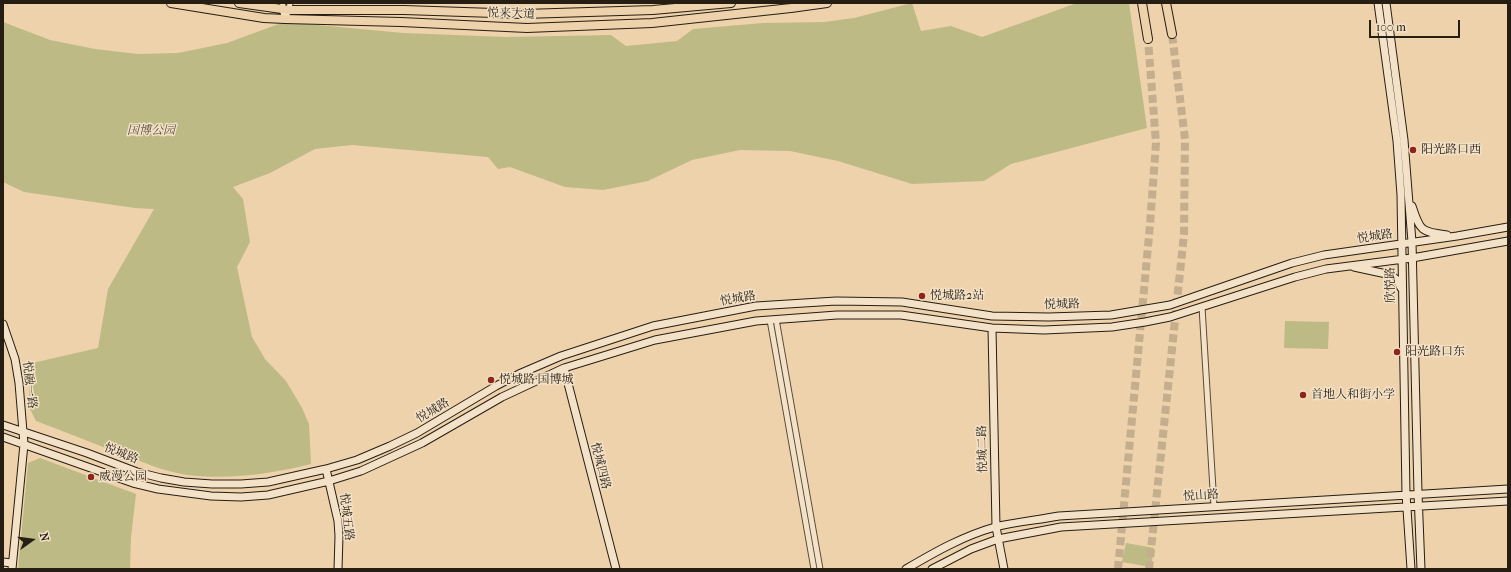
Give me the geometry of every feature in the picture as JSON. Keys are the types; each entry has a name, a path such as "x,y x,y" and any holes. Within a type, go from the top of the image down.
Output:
{"main road":[{"name":"悦来大道","path":"171,3 264,18 401,22 527,28 652,23 826,3"},
{"name":"悦来大道","path":"239,3 524,14 653,10 731,3"},
{"path":"1142,3 1148,38"},
{"path":"1166,3 1172,34"},
{"name":"欣悦路","path":"1378,3 1397,141 1402,244 1406,494 1410,569"},
{"name":"欣悦路","path":"1386,3 1404,140 1412,242 1418,507 1421,569"},
{"path":"1408,192 1417,222 1422,229 1428,232 1457,236"},
{"name":"悦城路","path":"3,425 87,452 137,472 184,482 248,484 294,477 357,460 417,433 519,374 561,356 653,326 756,306 836,301 902,302 992,316 1049,317 1111,314 1170,305 1292,263 1324,255 1457,236 1508,227"},
{"name":"悦城路","path":"3,437 133,483 184,493 241,497 268,496 329,481 361,471 422,443 502,397 564,368 654,340 756,321 837,315 901,315 992,328 1044,330 1112,327 1163,318 1295,277 1350,266 1402,258 1412,258 1508,241"},
{"path":"1350,266 1391,275 1397,280 1402,291"},
{"name":"悦融一路","path":"3,324 15,359 19,383 24,444 12,566"},
{"name":"悦城二路","path":"992,328 996,527 1004,569"},
{"name":"悦城四路","path":"564,368 616,569"},
{"name":"悦城五路","path":"326,469 338,522 338,569"},
{"name":"悦山路","path":"906,569 940,549 969,536 996,527 1058,516 1508,488"},
{"name":"悦山路","path":"932,569 971,549 998,539 1061,527 1508,501"},
{"path":"3,562 12,566"}],"street":[{"path":"285,19 286,6"},
{"path":"1202,307 1214,506"},
{"path":"773,320 814,569"},
{"path":"773,320 820,569"}],"green space":[{"name":"国博公园","path":"912,3 921,31 951,26 982,37 1077,3 1129,3 1147,128 1011,164 984,181 912,184 838,161 790,151 740,150 692,160 648,181 603,190 565,187 510,167 498,169 488,157 352,145 315,149 270,173 233,187 243,199 250,242 237,267 252,337 265,359 286,381 302,408 309,424 311,464 281,471 250,475 219,477 179,474 162,469 36,421 30,409 28,364 98,348 108,289 154,209 135,208 24,192 3,182 3,22 50,40 95,49 138,54 178,53 227,43 284,22 404,33 506,37 611,35 626,46 677,41 693,29 763,23 824,22 854,18"},
{"path":"1285,321 1329,322 1328,349 1284,348"},
{"path":"40,458 136,494 131,537 130,569 18,569 28,463"},
{"path":"1126,543 1154,548 1151,567 1122,562"}],"tunnel":[{"path":"1149,569 1184,234 1185,139 1172,34"},
{"path":"1118,569 1150,225 1156,143 1148,39"}],"place":[{"name":"阳光路口西","path":"1413,150"},
{"name":"悦城路2站","path":"922,296"},
{"name":"阳光路口东","path":"1397,352"},
{"name":"悦城路·国博城","path":"491,380"},
{"name":"首地人和街小学","path":"1303,395"},
{"name":"威漫公园","path":"91,477"}]}
